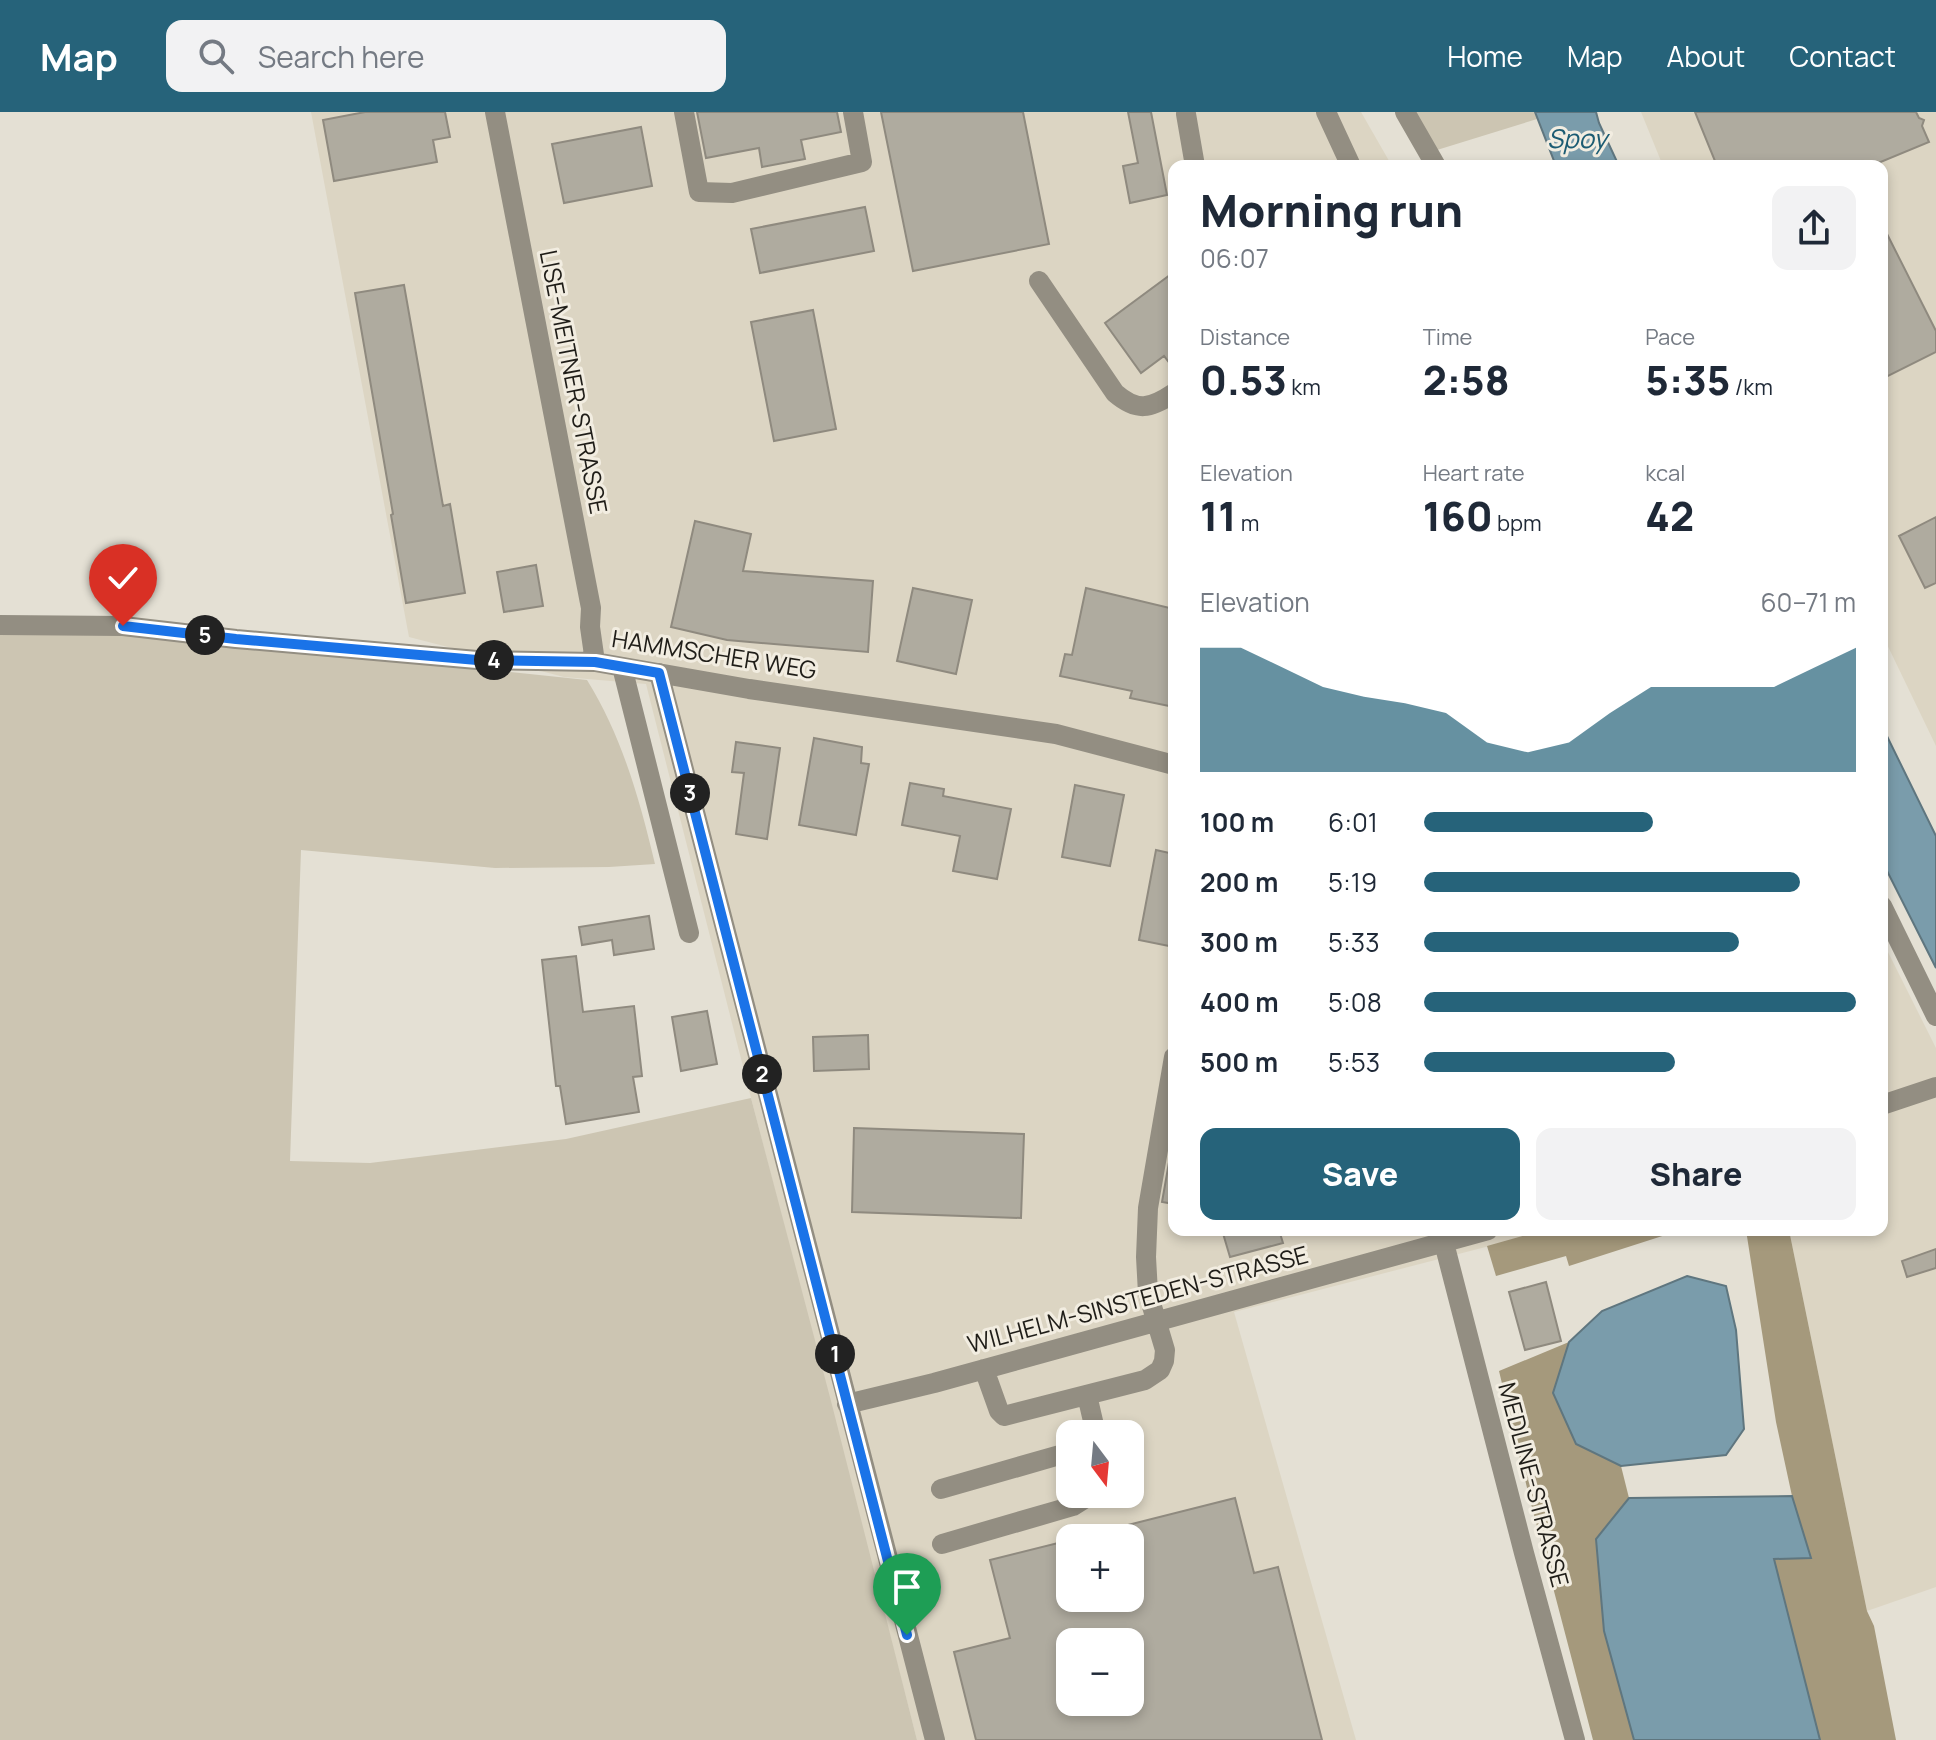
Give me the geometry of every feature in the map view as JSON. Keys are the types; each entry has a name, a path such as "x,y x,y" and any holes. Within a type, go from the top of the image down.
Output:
{"street":[{"name":"LISE-MEITNER-STRASSE","path":"495,112 591,608 590,627 595,662"},
{"path":"684,112 699,192 732,193 862,162 853,112"},
{"path":"1326,112 1348,160"},
{"path":"1405,112 1433,160"},
{"path":"1186,114 1194,160"},
{"path":"1039,281 1115,393 1128,404 1146,407 1168,397"},
{"name":"HAMMSCHER WEG","path":"0,625 123,626 477,660 595,662 749,689 1056,734 1168,763"},
{"path":"622,667 689,933"},
{"path":"659,673 935,1740"},
{"path":"1888,918 1936,1016"},
{"path":"1888,1103 1936,1087"},
{"path":"984,1369 999,1411 1004,1416 1145,1380 1160,1370 1165,1350 1148,1293 1146,1257 1148,1208 1168,1092"},
{"name":"WILHELM-SINSTEDEN-STRASSE","path":"847,1404 1468,1236"},
{"name":"MEDLINE-STRASSE","path":"1444,1243 1575,1740"},
{"path":"1087,1395 1093,1420"},
{"path":"941,1489 1056,1456"},
{"path":"942,1544 1066,1508"}],"shaded area":[{"path":"311,112 1361,112 1389,160 1168,160 1168,1236 1524,1236 1234,1312 1356,1740 917,1740 646,684 564,677 409,637"},
{"path":"1415,112 1535,112 1537,119 1437,150"},
{"path":"1641,112 1936,112 1936,746 1888,646 1888,160 1661,160"},
{"path":"0,631 151,635 587,680 610,724 628,769 655,864 495,868 301,850 290,1161 370,1163 566,1139 751,1098 917,1740 0,1740"},
{"path":"1888,952 1936,1048 1936,1587 1867,1611 1790,1236 1888,1236"},
{"path":"1523,1236 1662,1236 1569,1266 1566,1256 1496,1276 1487,1246"},
{"path":"1747,1236 1790,1236 1896,1740 1820,1740 1774,1558 1810,1557 1792,1496 1776,1422"},
{"path":"1569,1342 1554,1393 1576,1444 1621,1466 1629,1498 1597,1539 1604,1631 1634,1740 1593,1740 1499,1371"}],"water":[{"name":"Spoy","path":"1535,112 1596,112 1616,160 1554,160"},
{"path":"1888,738 1936,836 1936,968 1888,873"},
{"path":"1687,1276 1726,1286 1736,1330 1744,1429 1726,1455 1621,1466 1576,1444 1553,1393 1569,1342 1602,1311"},
{"path":"1792,1496 1811,1558 1774,1559 1820,1740 1634,1740 1604,1631 1596,1539 1629,1498"}],"building":[{"path":"365,112 445,112 450,137 433,140 437,162 334,181 323,120"},
{"path":"697,112 837,112 841,132 801,140 805,159 762,167 759,148 706,158"},
{"path":"881,112 1023,112 1049,244 913,271"},
{"path":"1128,112 1151,112 1167,195 1130,203 1123,166 1138,163"},
{"path":"1695,112 1916,112 1924,120 1922,126 1929,142 1886,160 1715,160"},
{"path":"641,127 652,186 564,203 552,144"},
{"path":"865,207 874,251 760,273 751,229"},
{"path":"1888,236 1936,331 1936,352 1888,376"},
{"path":"1168,276 1168,361 1164,356 1141,373 1105,323"},
{"path":"404,285 443,506 450,504 465,593 406,603 355,293"},
{"path":"813,310 836,429 774,441 751,322"},
{"path":"1936,517 1936,583 1925,588 1899,536"},
{"path":"695,521 751,534 743,571 873,581 868,652 727,640 671,627"},
{"path":"536,565 543,606 504,612 497,572"},
{"path":"913,588 972,600 956,674 897,661"},
{"path":"1086,588 1168,608 1168,706 1130,698 1132,691 1060,676 1065,654 1072,655"},
{"path":"814,738 862,747 861,763 869,764 856,835 799,825"},
{"path":"736,742 780,748 767,839 736,834 744,773 732,772"},
{"path":"910,783 944,789 943,796 1011,809 997,879 953,871 960,836 902,825"},
{"path":"1075,785 1124,795 1110,866 1062,857"},
{"path":"1156,850 1168,853 1168,946 1139,940"},
{"path":"649,916 654,949 614,955 612,940 582,945 579,927"},
{"path":"576,956 583,1012 634,1006 642,1076 633,1077 639,1112 566,1124 560,1086 556,1086 542,960"},
{"path":"707,1011 717,1064 681,1071 672,1017"},
{"path":"868,1035 869,1069 814,1071 813,1037"},
{"path":"854,1128 1024,1134 1021,1218 852,1212"},
{"path":"1168,1168 1168,1203 1162,1202"},
{"path":"1224,1236 1281,1236 1283,1243 1230,1257"},
{"path":"1936,1249 1936,1268 1907,1277 1902,1261"},
{"path":"1546,1282 1561,1341 1525,1350 1509,1292"},
{"path":"1235,1498 1254,1573 1278,1567 1322,1740 976,1740 954,1652 1010,1638 990,1560 1056,1544 1056,1612 1144,1612 1144,1524 1132,1524"}],"route":[{"path":"123,626 477,660 595,662 659,673 907,1635"}]}
